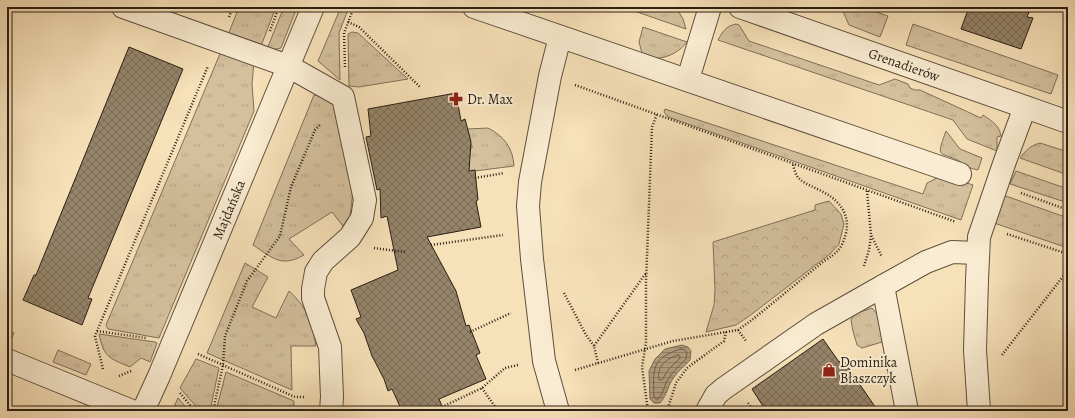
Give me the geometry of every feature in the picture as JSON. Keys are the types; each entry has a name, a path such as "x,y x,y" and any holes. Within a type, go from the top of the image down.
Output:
{"street":[{"path":"123,7 288,66 343,97 365,200 362,218 350,237 323,261 316,272 313,289 314,298 330,347 332,404"},
{"name":"Majdańska","path":"142,411 159,376 313,7"},
{"path":"474,7 688,79 960,174"},
{"path":"688,79 710,7"},
{"name":"Grenadierów","path":"740,7 1068,122"},
{"path":"558,411 547,370 532,259 528,206 530,182 550,76 560,37"},
{"path":"979,411 975,350 978,252 982,226 1025,107"},
{"path":"707,411 716,395 723,389 816,324 926,262 952,252 978,252"},
{"path":"888,283 907,411"},
{"path":"7,360 102,389 132,411"}],"path":[{"path":"132,370 102,389 95,336 233,7"},
{"path":"213,411 223,365 225,336 247,281 280,236 291,187 315,130 343,97 345,81 344,33 354,7"},
{"path":"348,22 359,27 420,87"},
{"path":"550,76 867,191 955,221 982,226 1068,254"},
{"path":"648,411 642,367 645,349 652,127 657,114"},
{"path":"442,407 482,388 505,368 547,370 566,373 690,337 738,330 824,261 837,253 843,244 847,227 847,217 839,204 819,189 803,182 796,175 793,164"},
{"path":"867,191 871,235 888,283"},
{"path":"431,245 531,231"},
{"path":"978,387 1068,270"},
{"path":"594,346 647,273"},
{"path":"564,292 586,335 594,346 598,363"},
{"path":"470,332 537,301"},
{"path":"738,330 742,335"},
{"path":"97,331 150,339"},
{"path":"667,411 676,383 683,373 687,368 724,341 726,332"},
{"path":"223,365 295,397 332,404"},
{"path":"176,388 195,411"},
{"path":"482,388 498,411"}],"green space":[{"path":"239,7 276,7 261,46 228,35"},
{"path":"284,7 297,7 281,48 271,50 267,49"},
{"path":"341,7 349,7 339,33 340,80 318,61"},
{"path":"623,7 676,7 683,19 686,29"},
{"path":"835,7 862,7 888,16 880,37 849,25 842,9"},
{"path":"736,24 739,25 749,41 879,85 895,79 908,84 910,88 920,90 981,118 983,115 999,129 1001,136 997,137 997,151 967,139 953,120 718,40 725,29"},
{"path":"913,24 1058,75 1051,94 906,45"},
{"path":"643,27 687,42 678,51 670,55 662,58 652,57 642,53 639,42"},
{"path":"352,32 358,33 408,79 359,87 349,86 348,34"},
{"path":"222,49 254,61 252,84 254,111 159,338 108,329 106,325"},
{"path":"314,95 327,97 335,102 354,183 350,216 343,226 332,212 289,239 304,255 289,261 277,260 253,245"},
{"path":"665,109 923,194 927,183 937,178 954,184 962,181 973,185 961,220 668,117 664,112"},
{"path":"488,128 494,131 507,143 512,154 514,166 467,172 463,150 472,148 472,145 470,145 467,129"},
{"path":"946,131 960,149 982,158 978,170 967,167 954,158 944,155 940,151"},
{"path":"1040,143 1068,152 1068,175 1020,158 1028,149"},
{"path":"1016,171 1068,189 1068,203 1010,184"},
{"path":"1003,195 1068,218 1068,248 994,223"},
{"path":"829,201 841,214 844,224 839,244 830,254 736,325 706,332 714,305 715,290 713,242 815,210 815,205"},
{"path":"245,263 268,277 252,307 276,318 289,291 300,303 308,316 313,330 316,346 291,346 292,390 207,353"},
{"path":"872,308 877,314 884,338 882,342 862,348 857,345 851,320 854,314"},
{"path":"7,330 14,333 9,344 7,344"},
{"path":"99,334 157,343 150,362 141,358 130,367 112,359 105,353"},
{"path":"58,350 91,364 86,375 53,362"},
{"path":"196,359 219,368 210,411 200,411 180,388"},
{"path":"226,372 294,401 294,411 216,411"},
{"path":"178,398 189,411 172,411"}],"water":[{"path":"682,345 688,347 691,351 690,360 674,377 660,403 654,403 650,399 649,371 655,359 665,349"}],"building":[{"path":"969,7 1031,7 1027,17 1033,18 1021,49 961,29"},
{"path":"129,47 183,69 88,298 92,299 82,325 23,300 34,275 36,275"},
{"path":"456,93 461,121 465,119 471,142 469,171 475,170 478,200 476,201 481,227 427,237 456,291 466,326 469,325 480,353 476,355 486,379 439,399 444,411 402,411 392,389 388,391 384,379 372,356 364,333 356,319 361,317 351,290 398,270 387,216 381,218 380,189 377,190 366,137 371,136 368,109"},
{"path":"823,339 839,362 843,360 878,411 766,411 752,389"}],"place":[{"name":"Dr. Max","path":"456,99"},
{"name":"Dominika Błaszczyk","path":"829,370"}]}
